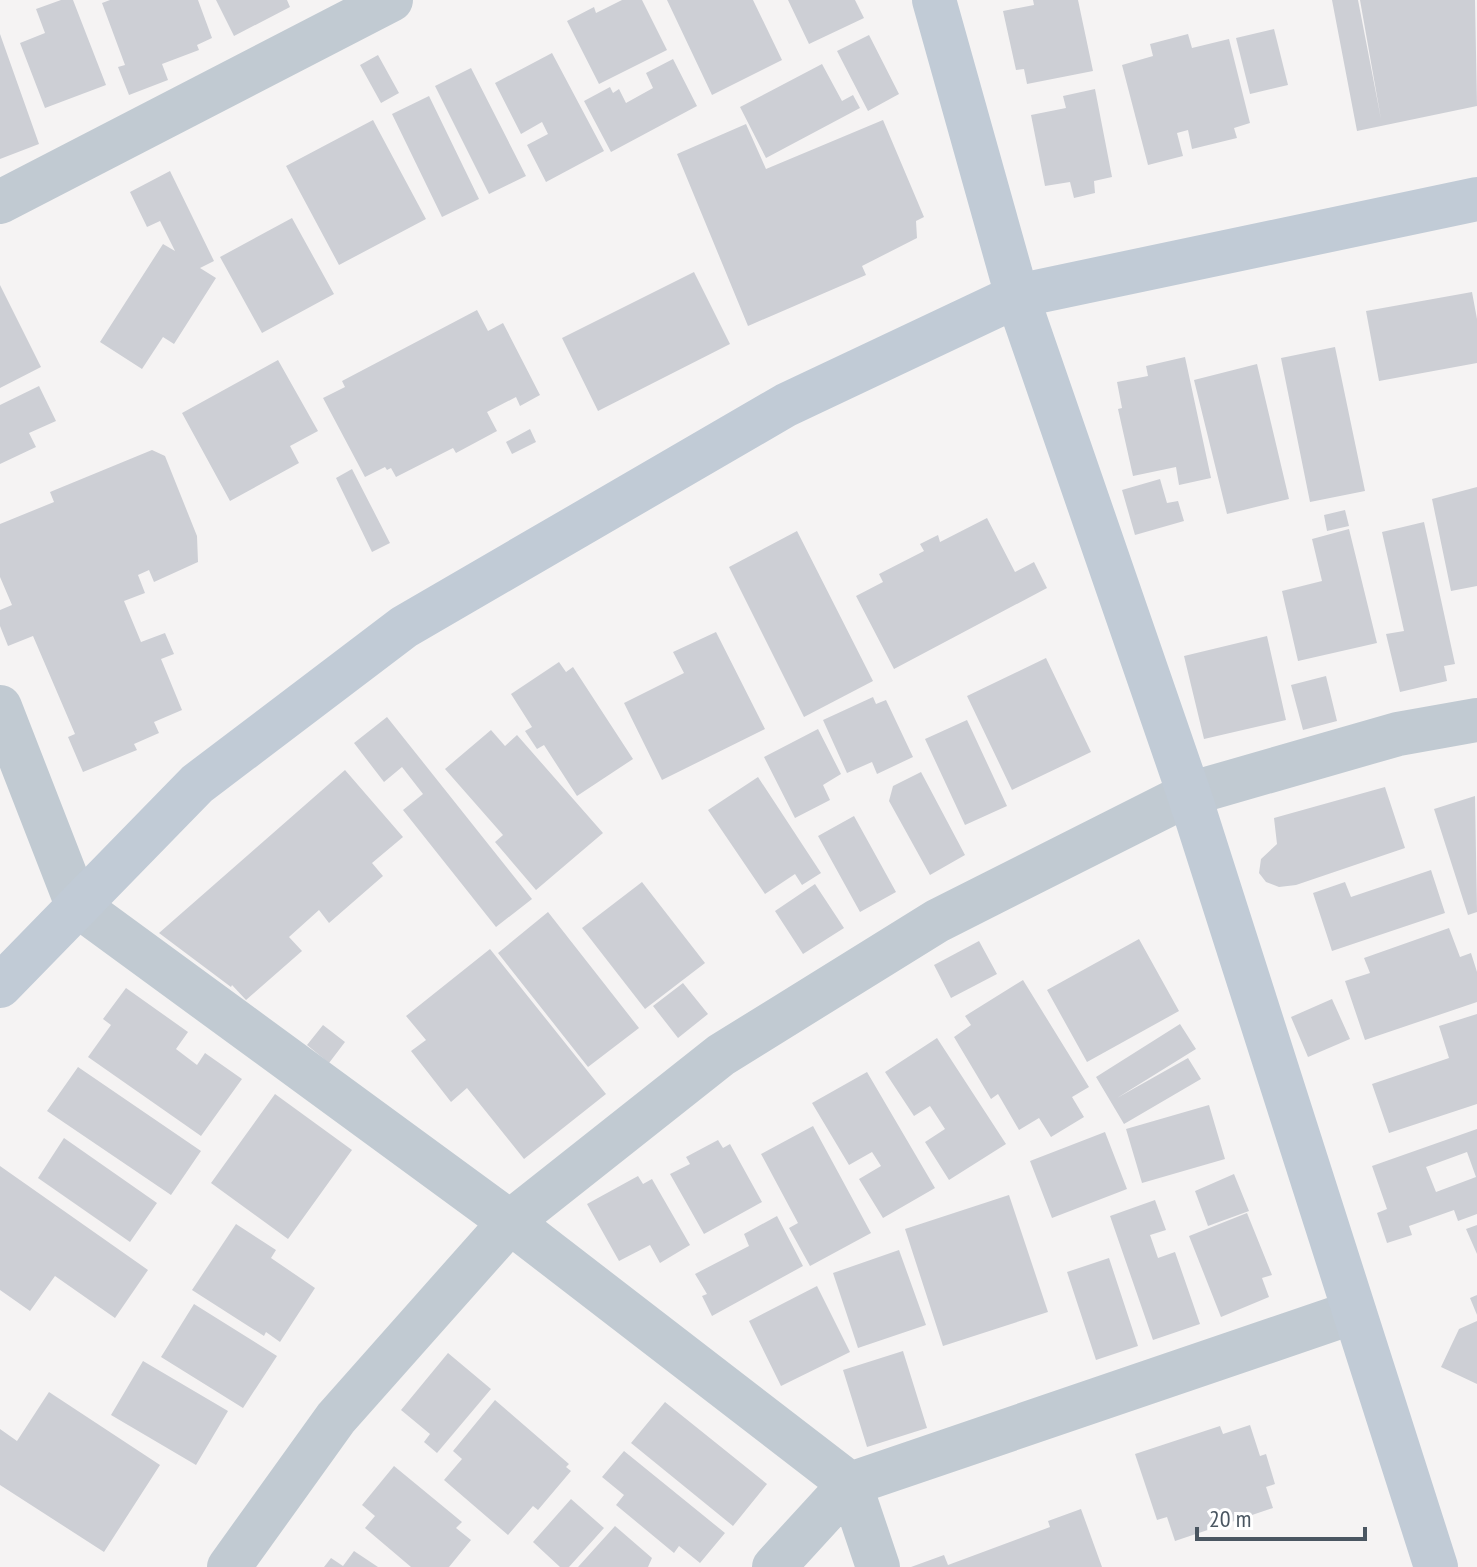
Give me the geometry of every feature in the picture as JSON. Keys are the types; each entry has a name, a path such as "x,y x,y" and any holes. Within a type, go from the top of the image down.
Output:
{"street":[{"path":"0,202 391,0"},
{"path":"934,0 1017,296 1189,794 1436,1567"},
{"path":"0,986 197,784 404,627 786,405 1017,296 1477,199"},
{"path":"0,707 77,905 510,1222 850,1484 878,1567"},
{"path":"229,1567 336,1418 510,1222 721,1055 937,921 1189,794 1398,734 1477,720"},
{"path":"774,1567 850,1484 1354,1312"}],"building":[{"path":"61,0 73,0 106,85 45,108 20,43 45,33 36,9"},
{"path":"110,0 198,0 212,38 197,45 199,50 162,64 168,80 129,95 118,67 125,65 102,3"},
{"path":"216,0 287,0 290,7 234,36"},
{"path":"622,0 642,0 667,50 599,84 567,21 594,7 596,13"},
{"path":"667,0 753,0 782,60 712,95"},
{"path":"788,0 855,0 864,18 809,44"},
{"path":"1033,0 1078,0 1093,71 1027,84 1024,69 1016,70 1003,11 1034,5"},
{"path":"1332,0 1358,0 1381,119 1360,0 1475,0 1477,106 1357,131"},
{"path":"1274,29 1288,85 1250,94 1236,38"},
{"path":"0,34 39,144 0,159"},
{"path":"1188,34 1192,48 1229,39 1250,123 1234,128 1237,138 1192,149 1188,130 1177,133 1183,156 1148,165 1122,65 1153,56 1150,44"},
{"path":"869,35 899,94 868,111 837,51"},
{"path":"552,53 604,151 546,182 527,145 548,134 542,122 521,134 495,83"},
{"path":"378,55 399,93 381,103 360,65"},
{"path":"673,59 697,106 611,152 584,101 610,87 613,93 619,89 626,103 653,88 646,73"},
{"path":"822,64 842,101 853,95 860,108 766,158 740,107"},
{"path":"471,68 526,176 489,194 435,86"},
{"path":"1095,89 1112,177 1094,181 1095,193 1074,198 1070,182 1045,186 1031,115 1066,108 1063,96"},
{"path":"429,96 479,199 442,217 392,114"},
{"path":"373,120 426,219 339,265 286,166"},
{"path":"883,120 924,217 916,221 917,238 862,266 866,275 748,326 677,154 746,124 766,169"},
{"path":"170,171 214,261 200,268 216,278 174,344 163,337 142,369 100,342 163,244 175,251 160,221 147,227 130,192"},
{"path":"292,218 334,294 262,333 220,257"},
{"path":"694,272 730,344 598,411 562,338"},
{"path":"0,285 41,367 0,388"},
{"path":"1472,292 1477,319 1477,363 1379,381 1366,311"},
{"path":"477,310 488,331 503,323 540,395 520,406 516,397 487,412 497,431 456,453 453,448 396,477 391,468 387,470 385,467 365,477 323,398 345,387 342,381"},
{"path":"1335,347 1365,491 1310,502 1281,358"},
{"path":"1185,357 1211,478 1179,485 1176,467 1133,476 1118,409 1122,408 1117,382 1148,376 1146,366"},
{"path":"278,360 318,431 290,446 299,463 230,501 182,413"},
{"path":"1257,364 1289,499 1227,514 1194,380"},
{"path":"39,386 56,421 29,433 36,447 0,464 0,405"},
{"path":"530,429 536,442 512,454 506,442"},
{"path":"152,450 165,456 197,536 198,562 154,582 149,570 138,575 145,593 124,601 141,642 165,633 174,654 161,659 182,710 154,722 159,733 134,744 137,750 83,772 68,737 75,734 33,636 8,646 0,626 0,610 12,605 0,577 0,524 54,502 50,492"},
{"path":"352,469 390,543 372,552 336,478"},
{"path":"1160,479 1167,503 1178,501 1184,521 1135,535 1122,490"},
{"path":"1477,487 1477,586 1451,591 1432,499"},
{"path":"1345,510 1349,526 1327,531 1324,515"},
{"path":"987,518 1015,572 1034,562 1047,588 894,669 856,596 883,582 879,574 924,551 920,544 938,535 940,542"},
{"path":"1424,522 1455,664 1444,666 1447,681 1400,692 1386,634 1404,631 1382,532"},
{"path":"1349,529 1377,643 1298,661 1282,591 1322,581 1312,539"},
{"path":"797,531 873,681 804,717 729,567"},
{"path":"716,632 765,729 662,780 624,703 684,673 673,652"},
{"path":"1267,636 1286,720 1204,739 1184,656"},
{"path":"1046,658 1091,752 1012,790 967,696"},
{"path":"559,662 566,672 573,667 633,759 577,796 544,745 537,749 525,731 532,727 511,694"},
{"path":"1326,676 1337,721 1303,730 1291,685"},
{"path":"873,697 876,704 886,700 913,757 877,774 872,762 847,773 823,720"},
{"path":"387,717 532,899 496,927 403,810 423,794 402,767 384,782 354,743"},
{"path":"967,720 1007,806 965,825 925,739"},
{"path":"818,729 841,774 823,785 830,800 795,818 764,757"},
{"path":"491,730 505,746 517,735 603,833 536,890 495,842 503,835 445,769"},
{"path":"345,770 403,837 372,863 383,876 329,923 319,910 289,937 302,951 246,1000 232,985 159,933"},
{"path":"921,772 965,855 930,875 889,801 893,786"},
{"path":"758,777 821,873 802,885 795,874 765,894 708,810"},
{"path":"1385,787 1405,848 1296,885 1279,887 1266,882 1259,873 1261,859 1277,844 1274,818"},
{"path":"1475,796 1477,912 1468,915 1434,809"},
{"path":"854,816 896,892 860,912 818,836"},
{"path":"1431,870 1445,913 1332,951 1313,893 1345,882 1351,897"},
{"path":"642,882 705,963 645,1009 582,928"},
{"path":"815,884 844,928 803,954 775,911"},
{"path":"548,912 639,1028 588,1067 498,953"},
{"path":"1449,928 1460,957 1471,953 1477,972 1477,1002 1365,1040 1345,981 1370,973 1364,958"},
{"path":"1139,939 1179,1011 1087,1062 1047,990"},
{"path":"979,941 997,974 951,998 934,965"},
{"path":"490,949 606,1094 524,1159 467,1088 451,1102 411,1051 426,1040 406,1016"},
{"path":"1023,980 1089,1087 1072,1097 1084,1117 1051,1137 1039,1118 1019,1130 998,1094 991,1099 954,1037 971,1025 965,1016"},
{"path":"683,983 708,1014 678,1038 653,1006"},
{"path":"126,988 188,1032 176,1049 197,1065 205,1053 242,1079 201,1136 88,1057 111,1025 103,1019"},
{"path":"1332,999 1350,1039 1308,1057 1291,1017"},
{"path":"1477,1014 1477,1104 1389,1133 1372,1084 1449,1058 1439,1026"},
{"path":"1180,1024 1196,1049 1117,1098 1188,1058 1201,1079 1124,1124 1096,1077"},
{"path":"323,1025 345,1042 329,1063 307,1045"},
{"path":"937,1038 1006,1144 949,1180 925,1142 945,1129 930,1106 914,1116 885,1072"},
{"path":"78,1067 201,1151 171,1195 47,1111"},
{"path":"867,1072 935,1188 883,1218 859,1179 881,1166 872,1152 849,1165 812,1103"},
{"path":"275,1094 352,1150 288,1239 211,1183"},
{"path":"1209,1105 1225,1159 1142,1183 1126,1129"},
{"path":"813,1126 871,1233 810,1266 789,1228 798,1223 761,1154"},
{"path":"1477,1129 1477,1214 1458,1221 1454,1210 1409,1226 1412,1235 1387,1243 1377,1213 1387,1209 1372,1166","holes":["1467,1152 1476,1177 1436,1192 1426,1167"]},
{"path":"1105,1132 1127,1189 1052,1218 1030,1161"},
{"path":"64,1138 157,1203 130,1242 38,1178"},
{"path":"718,1140 723,1148 730,1144 762,1202 704,1234 670,1174 690,1164 686,1157"},
{"path":"0,1166 148,1270 115,1318 55,1276 30,1311 0,1290"},
{"path":"1234,1174 1249,1211 1208,1226 1195,1191"},
{"path":"638,1176 643,1184 652,1179 690,1245 660,1263 650,1245 619,1261 587,1204"},
{"path":"1009,1195 1048,1312 943,1346 905,1229"},
{"path":"1155,1200 1166,1230 1150,1235 1158,1258 1175,1252 1200,1324 1153,1340 1110,1216"},
{"path":"1247,1213 1272,1275 1262,1278 1269,1297 1221,1317 1189,1236"},
{"path":"777,1216 803,1266 712,1316 702,1296 707,1294 695,1274 749,1246 744,1234"},
{"path":"236,1224 276,1250 271,1258 315,1288 280,1342 266,1332 264,1336 192,1290"},
{"path":"1477,1225 1477,1254 1466,1229"},
{"path":"899,1250 926,1325 858,1348 833,1273"},
{"path":"1109,1258 1138,1346 1096,1360 1067,1272"},
{"path":"817,1286 850,1352 781,1386 749,1321"},
{"path":"1477,1295 1477,1315 1470,1298"},
{"path":"194,1304 277,1356 243,1408 161,1357"},
{"path":"1477,1321 1477,1384 1441,1367 1459,1329"},
{"path":"903,1351 927,1428 867,1447 843,1370"},
{"path":"448,1353 491,1389 437,1453 424,1442 430,1434 401,1410"},
{"path":"143,1361 228,1411 196,1465 111,1415"},
{"path":"49,1392 160,1465 104,1552 0,1485 0,1429 17,1441"},
{"path":"495,1400 569,1464 566,1467 571,1471 538,1510 533,1506 508,1535 444,1480 462,1459 453,1451"},
{"path":"665,1402 767,1484 733,1526 631,1443"},
{"path":"1250,1425 1260,1456 1266,1454 1275,1484 1266,1487 1273,1508 1175,1541 1167,1517 1157,1520 1135,1454 1220,1426 1223,1434"},
{"path":"624,1451 725,1533 700,1563 679,1546 674,1553 616,1505 624,1495 602,1477"},
{"path":"394,1466 462,1522 456,1528 471,1540 449,1567 411,1567 365,1528 375,1516 362,1505"},
{"path":"571,1499 604,1528 569,1567 560,1567 533,1542"},
{"path":"1081,1509 1102,1567 911,1567 944,1555 948,1565 1050,1527 1048,1521"},
{"path":"615,1526 652,1558 648,1567 578,1567"},
{"path":"354,1551 378,1567 324,1567 331,1558 343,1566"}]}
